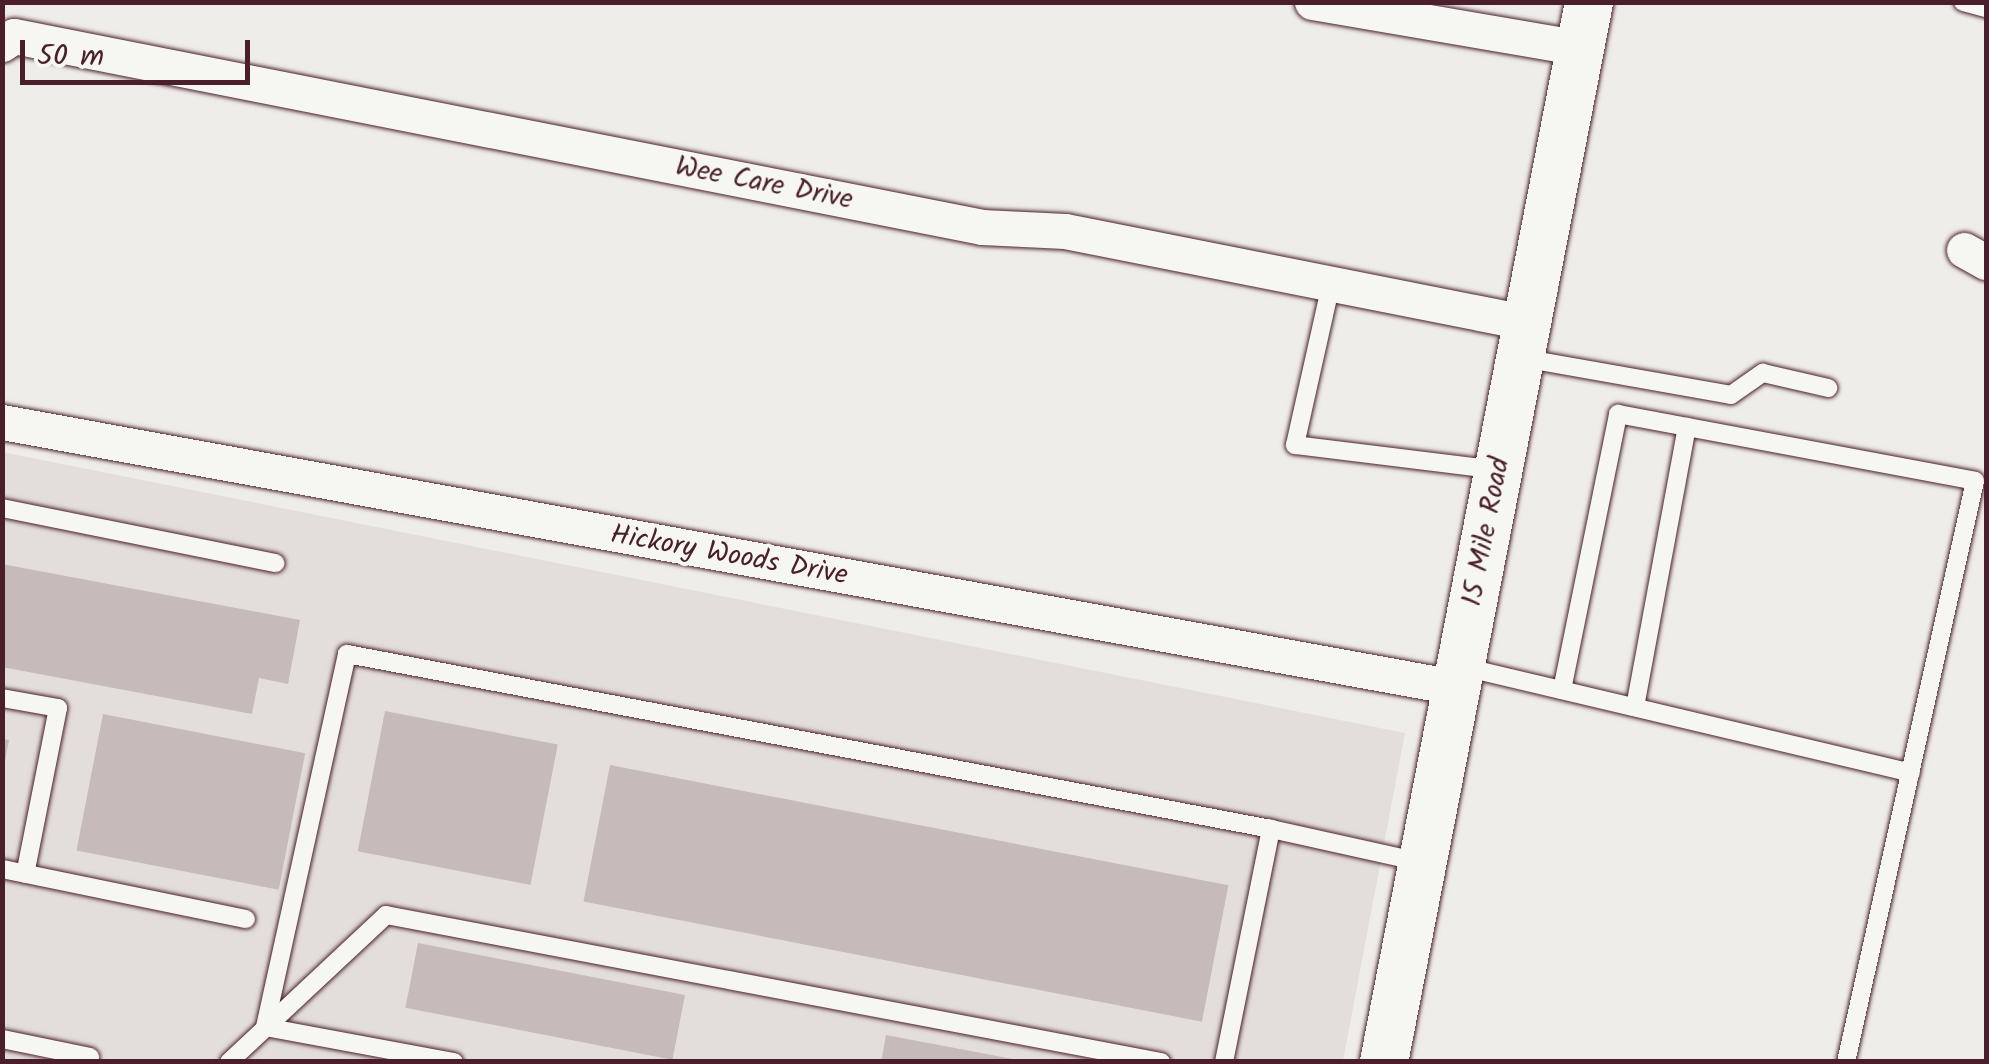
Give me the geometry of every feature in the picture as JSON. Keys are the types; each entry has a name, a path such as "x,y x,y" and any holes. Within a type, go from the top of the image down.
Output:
{"main road":[{"name":"15 Mile Road","path":"1384,1062 1589,2"}],"street":[{"path":"1312,2 1580,48"},
{"name":"Wee Care Drive","path":"2,44 14,36 982,227 1065,231 1330,284 1525,340"},
{"name":"Hickory Woods Drive","path":"2,422 1457,677"}],"lane":[{"path":"1964,2 1986,8"},
{"path":"1330,284 1296,445 1499,470"},
{"path":"1525,340 1731,395 1763,372 1828,388"},
{"path":"1562,690 1618,414 1975,481 1846,1062"},
{"path":"1635,707 1688,427"},
{"path":"2,508 276,563"},
{"path":"265,1027 346,654 1272,829 1423,862"},
{"path":"1457,677 1562,690 1911,773"},
{"path":"2,698 58,708 24,874"},
{"path":"1224,1062 1272,829"},
{"path":"2,869 246,919"},
{"path":"229,1062 386,914 1161,1062"},
{"path":"265,1027 454,1062"},
{"path":"2,1039 90,1057"}],"shaded area":[{"path":"2,452 1405,733 1343,1061 3,1061"}],"building":[{"path":"2,564 300,620 288,684 259,678 252,714 2,667"},
{"path":"385,711 558,745 530,885 358,851"},
{"path":"103,714 305,753 279,890 76,850"},
{"path":"2,739 9,740 4,766 2,766"},
{"path":"610,765 1228,885 1202,1022 583,901"},
{"path":"418,943 685,995 672,1060 405,1008"},
{"path":"886,1035 1018,1060 1018,1062 881,1062"}]}
